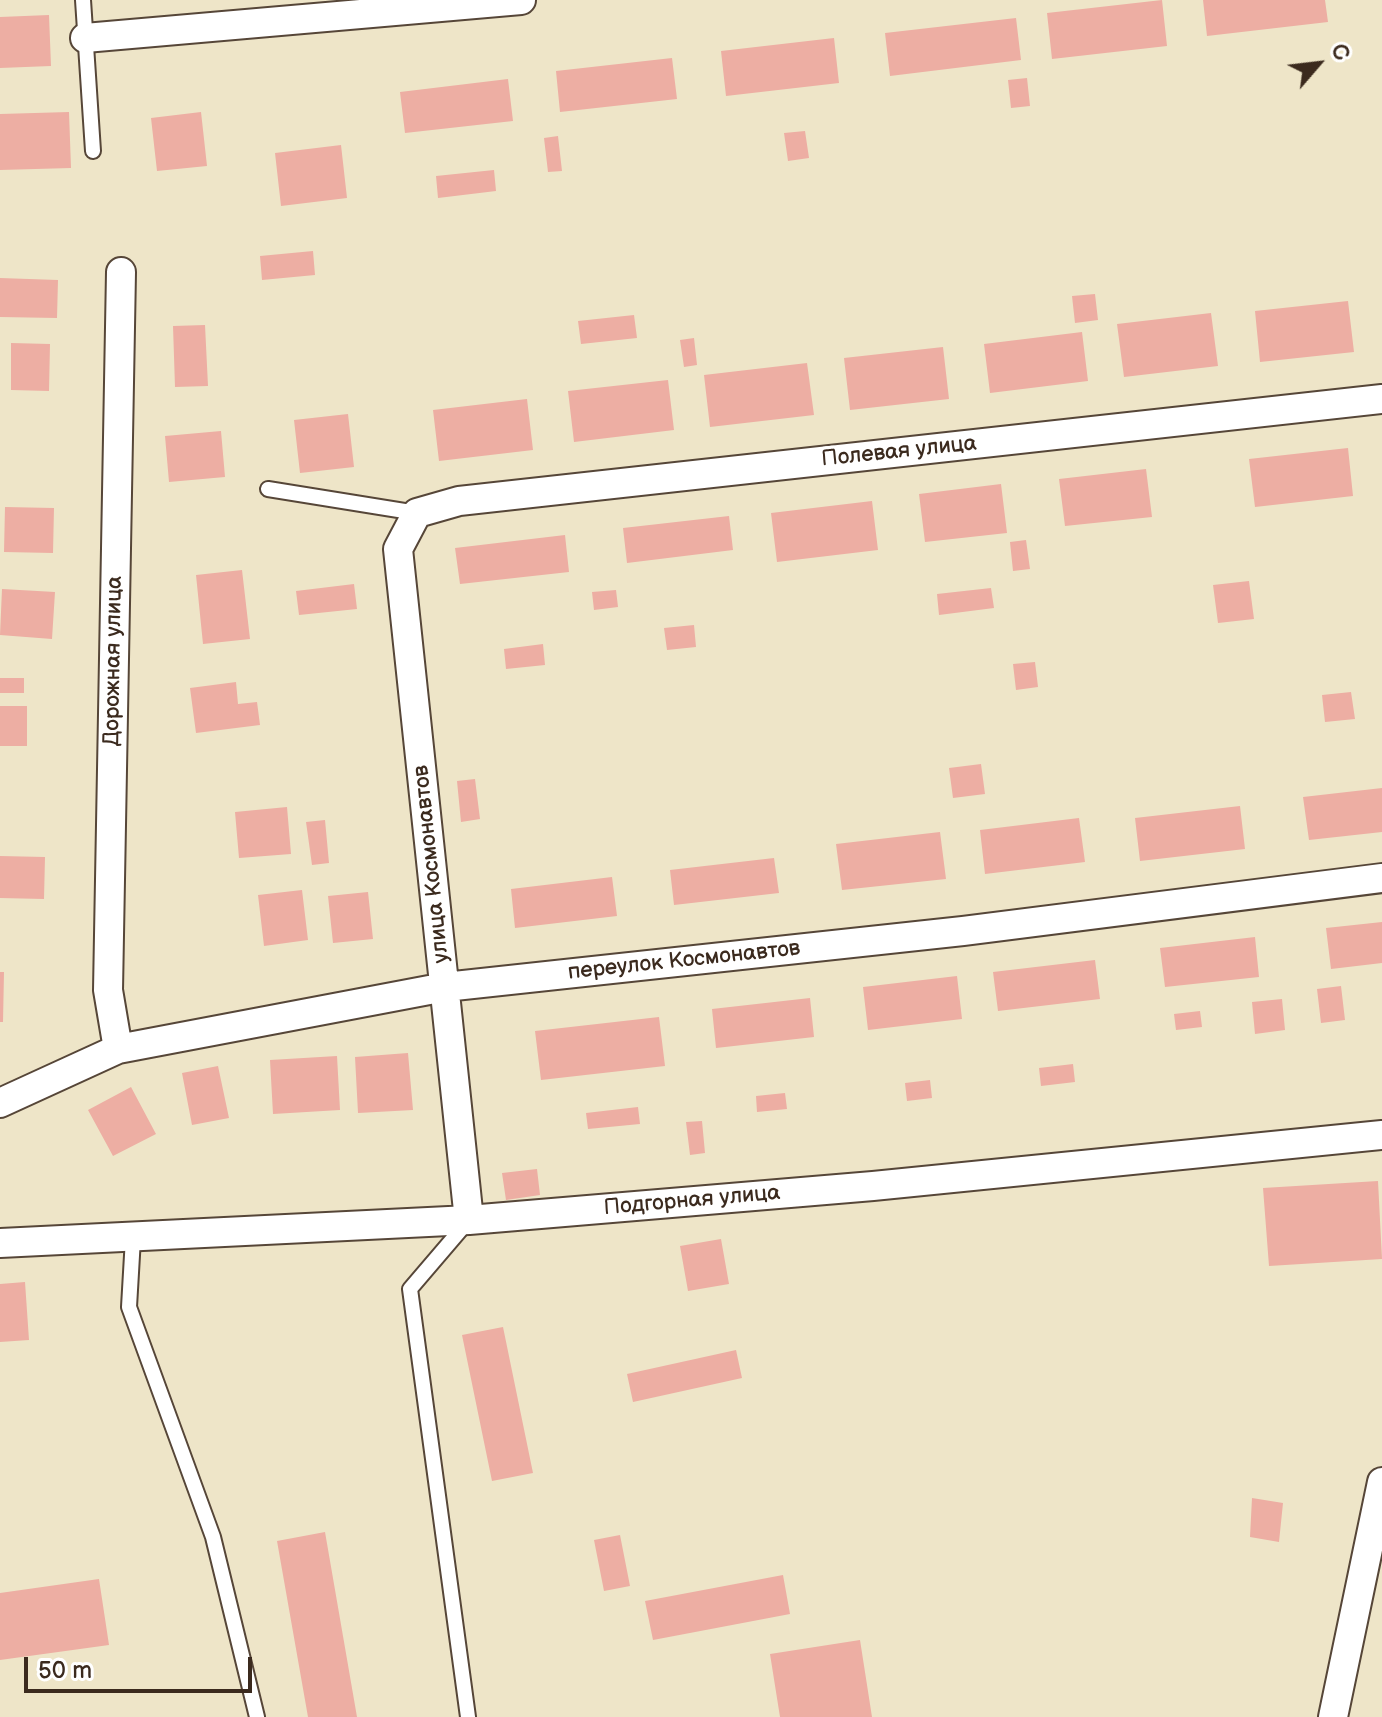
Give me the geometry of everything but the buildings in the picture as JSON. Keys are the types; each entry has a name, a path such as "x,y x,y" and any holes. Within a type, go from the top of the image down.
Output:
{"street":[{"path":"85,38 521,0"},
{"name":"Дорожная улица","path":"118,1049 108,990 121,272"},
{"name":"Полевая улица","path":"417,513 459,501 1382,399"},
{"name":"улица Космонавтов","path":"417,513 398,549 469,1220"},
{"name":"переулок Космонавтов","path":"0,1103 118,1049 445,987 963,931 1382,878"},
{"name":"Подгорная улица","path":"0,1243 469,1220 873,1186 1382,1135"},
{"path":"1333,1717 1382,1482"}],"lane":[{"path":"83,0 93,151"},
{"path":"268,489 417,513"},
{"path":"468,1717 410,1289 469,1220"},
{"path":"133,1238 129,1307 213,1537 257,1717"}]}
